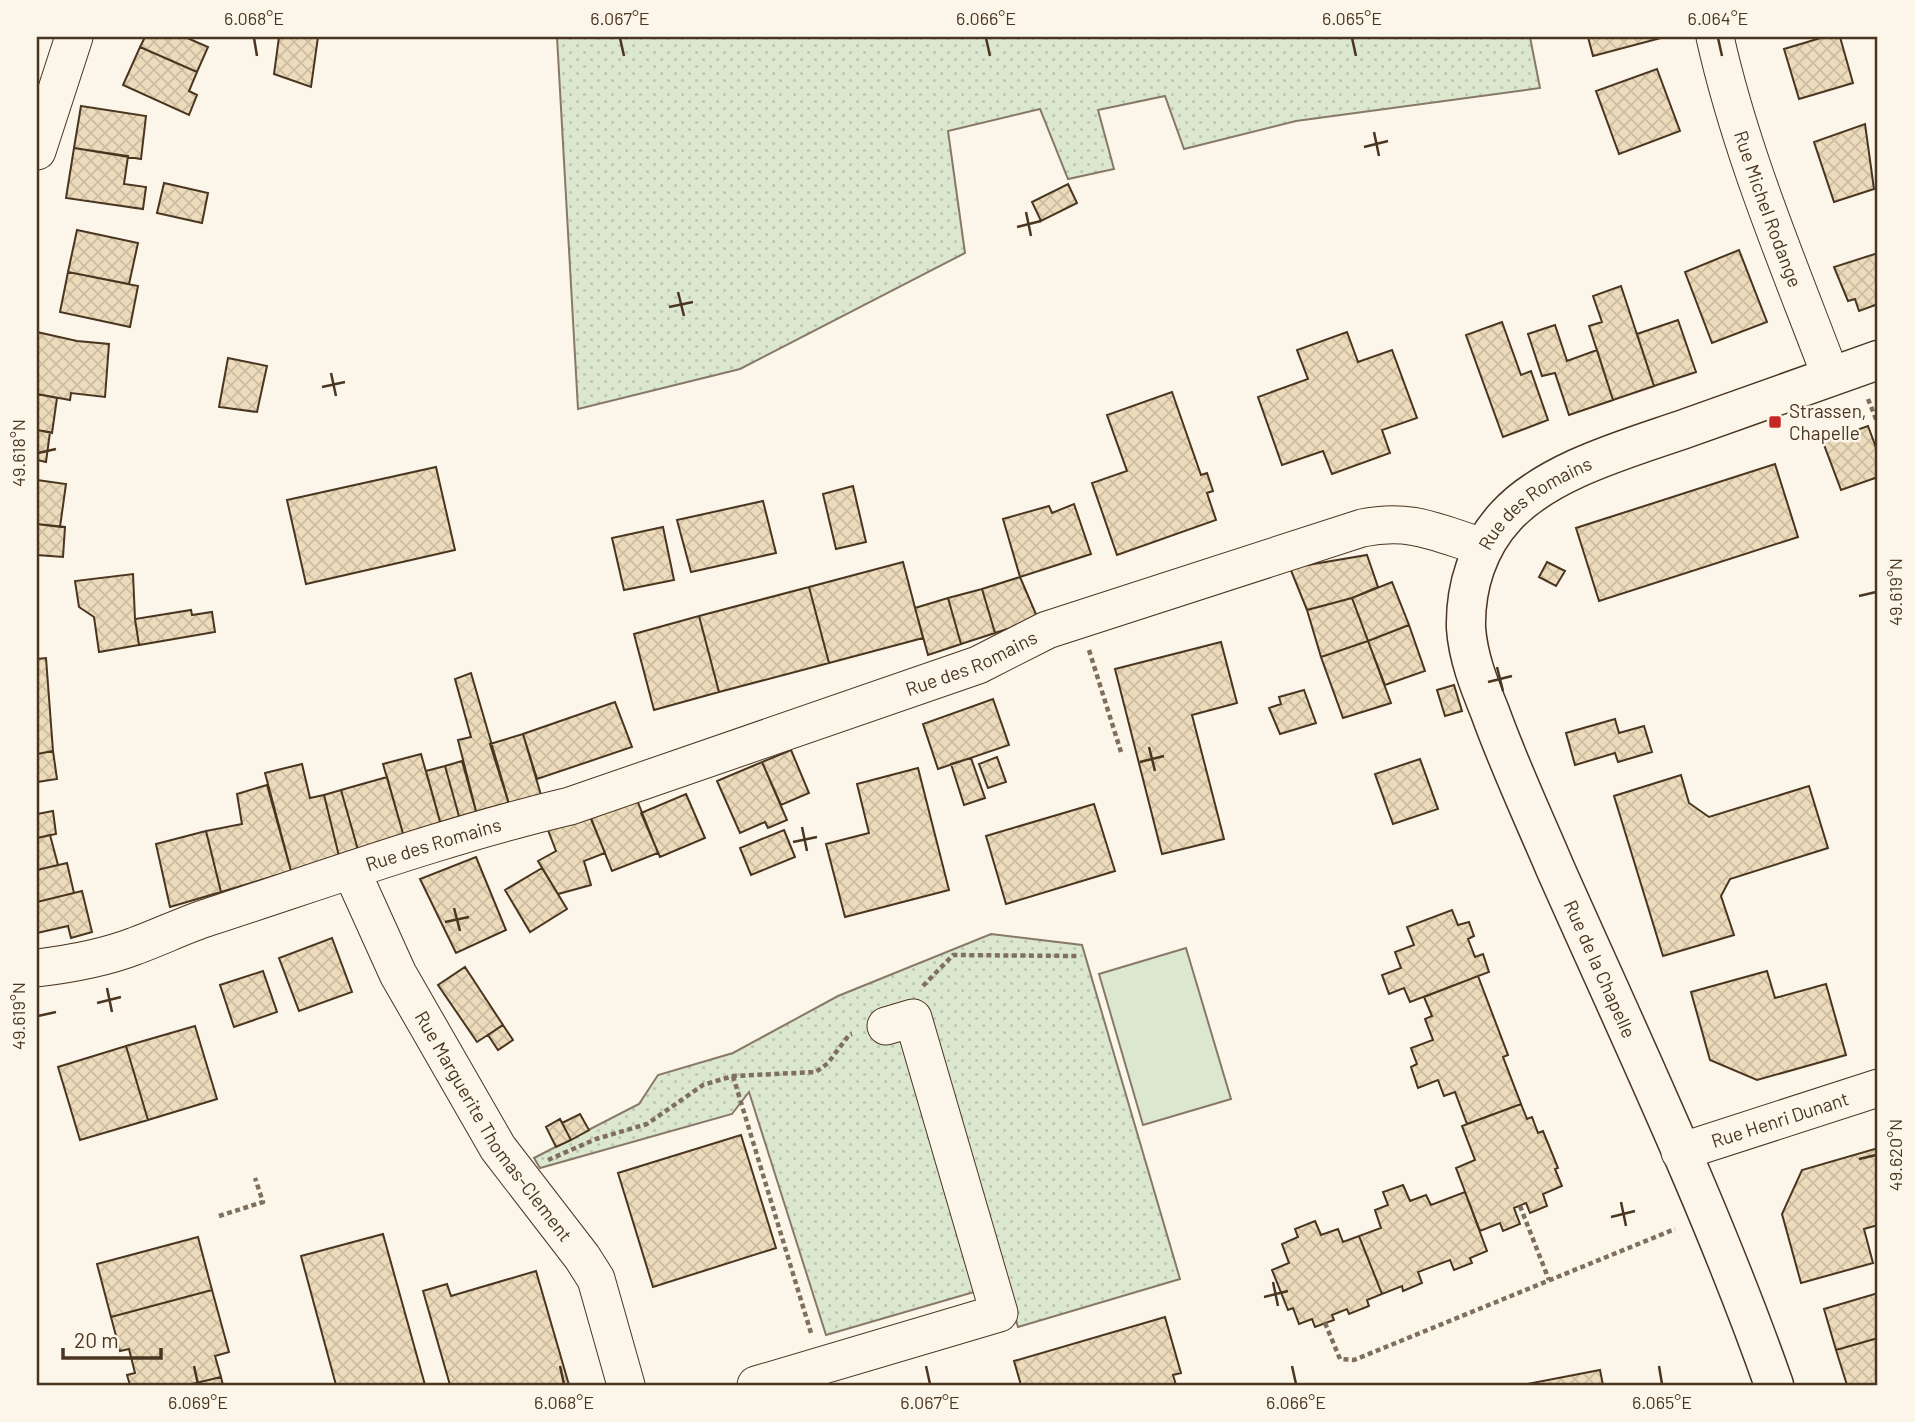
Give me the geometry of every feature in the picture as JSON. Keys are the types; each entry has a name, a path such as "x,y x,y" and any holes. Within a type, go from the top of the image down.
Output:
{"main road":[{"name":"Rue des Romains","path":"1483,547 1507,515 1536,491 1592,461 1878,360"},
{"name":"Rue de la Chapelle","path":"1483,547 1472,575 1468,600 1466,629 1473,669 1505,753 1748,1310 1774,1385"}],"street":[{"path":"37,151 74,37"},
{"name":"Rue Michel Rodange","path":"1715,37 1728,95 1758,184 1831,377"},
{"name":"Rue des Romains","path":"37,968 73,964 134,947 189,923 351,870 501,822 570,806 965,670 1047,630 1349,531 1380,524 1405,524 1428,527 1483,547"},
{"name":"Rue Marguerite Thomas-Clement","path":"351,870 398,974 498,1149 582,1256 596,1279 626,1385"},
{"path":"771,1383 999,1313 914,1018 886,1026"},
{"name":"Rue Henri Dunant","path":"1680,1152 1878,1088"}],"path":[{"path":"1080,619 1121,752"},
{"path":"922,987 953,955 1077,956"},
{"path":"520,1175 596,1139 647,1124 703,1085 733,1076 816,1072 828,1063 849,1035 886,1026"},
{"path":"733,1076 821,1366"},
{"path":"219,1216 263,1202 255,1178"},
{"path":"1520,1206 1549,1280"},
{"path":"1325,1323 1340,1359 1354,1360 1708,1216"}],"green space":[{"path":"557,37 1530,37 1540,88 1296,121 1184,149 1165,96 1098,110 1114,169 1068,179 1040,109 948,131 965,253 740,369 578,409"},
{"path":"991,934 1082,945 1180,1279 1018,1327 1005,1283 826,1335 749,1092 732,1114 540,1168 534,1158 639,1104 658,1075 733,1053 838,996"},
{"path":"1186,948 1231,1099 1143,1125 1099,974"}],"building":[{"path":"145,37 185,37 208,47 197,72 140,47"},
{"path":"279,37 318,37 311,87 274,74"},
{"path":"1588,37 1661,37 1661,38 1593,56"},
{"path":"1824,37 1840,37 1853,83 1799,99 1784,49"},
{"path":"140,47 197,72 189,91 197,95 189,115 123,85"},
{"path":"1657,69 1680,131 1619,154 1596,91"},
{"path":"81,106 146,116 141,159 74,148"},
{"path":"1865,124 1874,189 1834,202 1814,142"},
{"path":"74,148 128,156 124,184 146,187 143,209 66,198"},
{"path":"164,183 208,193 202,223 157,213"},
{"path":"1068,184 1077,203 1041,221 1032,202"},
{"path":"77,230 138,243 129,284 68,272"},
{"path":"1739,250 1767,322 1712,343 1685,272"},
{"path":"1878,253 1878,304 1859,311 1855,299 1848,301 1834,267"},
{"path":"68,272 138,286 130,327 60,312"},
{"path":"1621,286 1654,386 1613,400 1589,326 1602,322 1593,296"},
{"path":"1678,320 1696,372 1654,386 1637,334"},
{"path":"1502,322 1521,375 1531,371 1548,420 1503,437 1466,335"},
{"path":"1555,325 1567,361 1597,350 1613,400 1569,415 1555,373 1542,376 1528,334"},
{"path":"37,332 77,341 109,344 105,397 71,393 70,400 37,394"},
{"path":"1347,332 1358,362 1392,350 1417,418 1382,430 1390,453 1332,474 1323,451 1282,465 1258,397 1308,379 1297,350"},
{"path":"228,358 267,366 257,412 219,407"},
{"path":"1172,392 1201,475 1207,473 1213,491 1207,493 1216,520 1117,555 1092,483 1127,471 1107,415"},
{"path":"37,394 57,398 52,433 37,430"},
{"path":"1868,426 1878,453 1878,477 1841,490 1823,442"},
{"path":"37,430 50,432 46,462 37,460"},
{"path":"1775,464 1798,537 1599,601 1576,528"},
{"path":"436,467 455,550 306,584 287,500"},
{"path":"37,480 66,484 60,527 37,524"},
{"path":"853,486 866,542 836,549 823,494"},
{"path":"763,501 776,553 691,572 677,520"},
{"path":"1074,504 1091,554 1020,577 1003,519 1049,506 1052,513"},
{"path":"37,524 65,527 63,557 37,555"},
{"path":"663,527 674,580 624,590 612,538"},
{"path":"1367,555 1378,587 1352,598 1307,610 1290,568"},
{"path":"903,562 923,638 829,663 809,587"},
{"path":"1547,562 1565,571 1556,586 1539,577"},
{"path":"133,574 139,645 99,652 94,617 79,607 75,581"},
{"path":"1020,577 1038,619 995,633 982,589"},
{"path":"1392,582 1409,625 1368,641 1352,598"},
{"path":"809,587 829,663 719,692 699,616"},
{"path":"982,589 995,633 961,644 948,598"},
{"path":"948,598 961,644 928,655 915,608"},
{"path":"1352,598 1368,641 1321,657 1307,610"},
{"path":"191,610 192,615 212,612 215,632 139,645 135,619"},
{"path":"699,616 719,692 654,710 634,634"},
{"path":"1409,625 1425,671 1385,685 1368,641"},
{"path":"1368,641 1391,703 1343,718 1321,657"},
{"path":"1221,642 1237,703 1192,715 1224,839 1162,854 1115,669"},
{"path":"46,658 53,751 37,754 37,659"},
{"path":"471,673 509,804 477,815 458,740 471,737 455,679"},
{"path":"1454,685 1462,711 1445,716 1437,690"},
{"path":"1304,690 1316,723 1280,734 1269,708 1281,704 1279,697"},
{"path":"993,699 1009,745 938,769 923,724"},
{"path":"615,702 632,747 537,779 523,734"},
{"path":"1615,719 1619,733 1644,726 1652,752 1618,762 1615,753 1575,765 1566,733"},
{"path":"523,734 541,795 509,804 490,744"},
{"path":"791,750 809,793 781,805 762,762"},
{"path":"53,751 57,779 37,782 37,754"},
{"path":"421,754 441,825 404,837 383,764"},
{"path":"997,757 1006,782 988,788 979,764"},
{"path":"971,758 985,798 964,805 951,764"},
{"path":"1420,759 1438,809 1393,824 1375,774"},
{"path":"462,761 477,815 460,820 445,766"},
{"path":"762,762 787,820 768,828 765,822 740,833 717,781"},
{"path":"302,764 310,798 324,795 339,856 291,871 265,773"},
{"path":"445,766 460,820 441,825 426,771"},
{"path":"918,768 949,890 845,917 826,844 869,833 857,784"},
{"path":"1681,775 1689,803 1709,817 1809,786 1828,848 1730,879 1721,896 1734,935 1663,956 1614,796"},
{"path":"387,777 404,837 358,850 341,790"},
{"path":"267,785 291,871 221,892 206,831 242,824 237,794"},
{"path":"341,790 358,850 339,856 324,795"},
{"path":"686,794 705,838 660,857 641,813"},
{"path":"637,800 658,853 612,871 591,818"},
{"path":"1094,804 1115,871 1006,904 986,836"},
{"path":"53,811 56,834 37,838 37,814"},
{"path":"589,814 605,853 584,861 591,885 558,894 538,861 556,851 548,830"},
{"path":"784,830 795,857 751,875 740,848"},
{"path":"206,831 221,892 170,907 156,844"},
{"path":"50,835 58,865 37,870 37,838"},
{"path":"476,857 506,930 456,953 420,879"},
{"path":"67,863 74,893 37,902 37,870"},
{"path":"542,868 567,909 530,932 505,890"},
{"path":"82,891 92,932 71,938 68,926 37,933 37,902"},
{"path":"1452,910 1458,925 1469,922 1474,936 1468,939 1475,957 1483,954 1489,972 1410,1002 1404,988 1389,994 1382,975 1401,968 1395,952 1414,945 1407,927"},
{"path":"332,938 352,992 299,1011 279,958"},
{"path":"465,967 503,1025 477,1042 438,985"},
{"path":"263,971 277,1012 234,1027 220,985"},
{"path":"1767,971 1775,998 1826,984 1846,1055 1757,1080 1710,1060 1691,992"},
{"path":"1478,976 1508,1055 1503,1057 1521,1104 1467,1124 1455,1092 1444,1096 1438,1080 1418,1088 1411,1067 1417,1064 1411,1048 1433,1040 1425,1019 1432,1016 1424,997"},
{"path":"503,1025 513,1040 498,1050 488,1035"},
{"path":"195,1026 217,1099 148,1120 126,1046"},
{"path":"126,1046 148,1120 80,1140 58,1067"},
{"path":"1521,1104 1527,1119 1532,1117 1538,1133 1543,1131 1562,1186 1543,1194 1547,1206 1530,1213 1526,1203 1514,1208 1520,1224 1503,1231 1500,1223 1480,1231 1456,1168 1475,1160 1462,1126"},
{"path":"580,1114 589,1130 571,1140 562,1123"},
{"path":"560,1119 571,1140 556,1147 546,1127"},
{"path":"741,1135 776,1248 653,1287 618,1173"},
{"path":"1878,1148 1878,1225 1864,1229 1873,1263 1801,1283 1782,1214 1802,1170"},
{"path":"1403,1185 1410,1201 1426,1195 1431,1205 1465,1192 1487,1251 1470,1258 1472,1263 1454,1270 1450,1260 1418,1272 1422,1283 1403,1291 1402,1286 1382,1294 1359,1236 1381,1228 1375,1210 1388,1205 1383,1192"},
{"path":"1315,1221 1321,1235 1338,1229 1343,1242 1359,1236 1382,1294 1367,1300 1369,1306 1349,1314 1347,1309 1332,1315 1334,1320 1315,1327 1312,1319 1299,1324 1293,1308 1288,1310 1272,1270 1289,1263 1282,1244 1298,1237 1295,1229"},
{"path":"383,1234 425,1385 336,1385 301,1256"},
{"path":"198,1237 212,1290 111,1317 97,1264"},
{"path":"536,1271 569,1385 450,1385 423,1291 447,1284 451,1296"},
{"path":"212,1290 229,1352 215,1356 221,1377 188,1385 130,1385 127,1375 135,1373 129,1349 120,1351 111,1317"},
{"path":"1878,1293 1878,1338 1836,1350 1824,1309"},
{"path":"1165,1317 1181,1373 1173,1375 1176,1385 1021,1385 1014,1361"},
{"path":"1878,1338 1878,1385 1847,1385 1836,1350"},
{"path":"1600,1370 1603,1385 1527,1385 1527,1384"},
{"path":"221,1377 223,1385 188,1385"}],"place":[{"name":"Strassen, Chapelle","path":"1775,422"}]}
